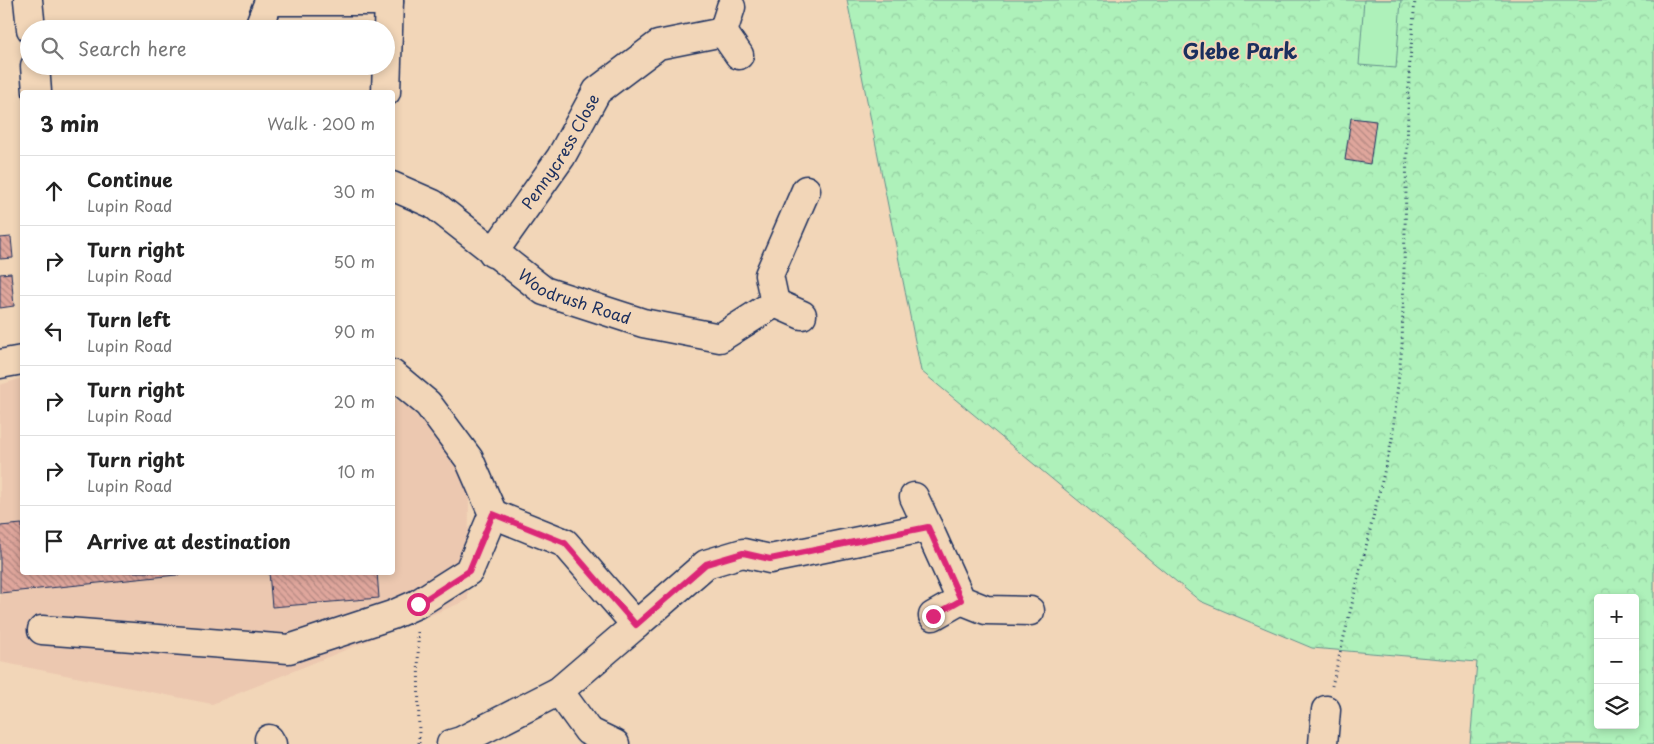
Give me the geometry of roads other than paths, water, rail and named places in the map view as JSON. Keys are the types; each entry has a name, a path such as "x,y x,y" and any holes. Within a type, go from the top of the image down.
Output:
{"street":[{"path":"28,0 30,20"},
{"path":"261,20 268,1 389,0 388,20"},
{"name":"Pennycress Close","path":"493,252 561,157 597,91 658,45 727,19 739,55"},
{"path":"36,75 37,90"},
{"path":"386,90 387,75"},
{"name":"Woodrush Road","path":"395,187 433,204 544,291 643,323 720,338 775,303"},
{"path":"802,315 775,303 768,275 806,190"},
{"path":"0,364 20,360"},
{"path":"395,376 428,404 469,459 493,514 565,543 636,625"},
{"path":"914,497 961,600 986,610 1030,611"},
{"path":"42,630 289,649 392,615 418,604 469,571 493,514"},
{"path":"451,744 461,741 559,691 706,564 743,553 770,559 928,527"},
{"path":"933,616 961,600"},
{"path":"559,691 588,731 615,744"},
{"path":"1323,744 1326,710"}],"district":[{"name":"Glebe Park","path":"1240,52"}]}
